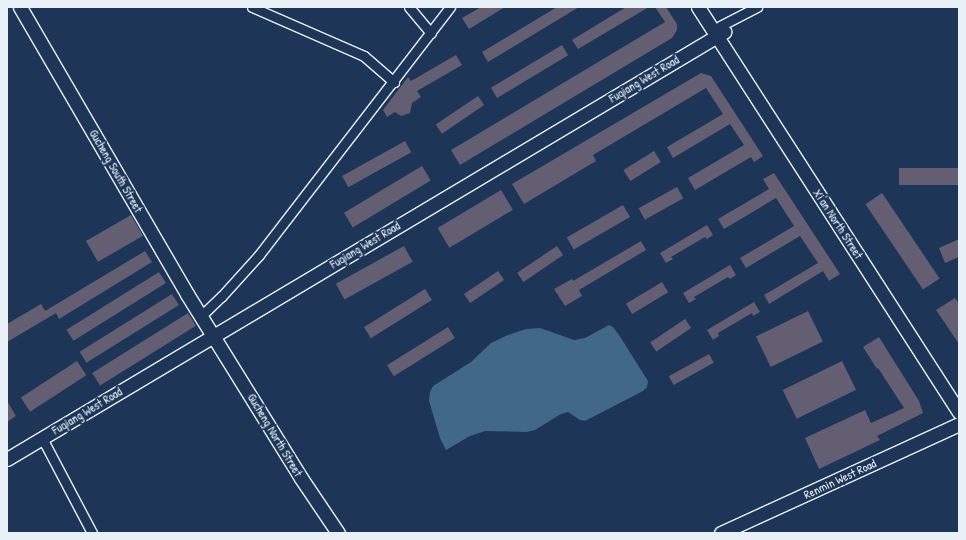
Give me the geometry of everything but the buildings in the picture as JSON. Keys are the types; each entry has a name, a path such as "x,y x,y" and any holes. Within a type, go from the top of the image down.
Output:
{"street":[{"name":"Gucheng South Street","path":"20,7 213,335"},
{"path":"252,7 364,56 394,82"},
{"path":"410,7 431,33"},
{"path":"201,316 221,297 259,255 394,82 450,7"},
{"path":"698,7 720,31"},
{"path":"708,7 720,31"},
{"path":"720,31 757,7"},
{"name":"Fuqiang West Road","path":"7,459 720,31"},
{"name":"Xi'an North Street","path":"720,31 959,396"},
{"name":"Xi'an North Street","path":"720,31 959,412"},
{"name":"Gucheng North Street","path":"213,335 301,478 338,533"},
{"name":"Renmin West Road","path":"721,533 959,424"},
{"path":"42,438 92,533"}],"water":[{"path":"609,325 613,327 619,335 648,381 647,387 643,391 585,421 580,420 568,412 561,414 535,430 526,432 485,431 470,436 446,450 440,438 429,401 430,392 433,386 471,362 491,343 508,335 526,329 540,328 574,340 585,338"}]}
